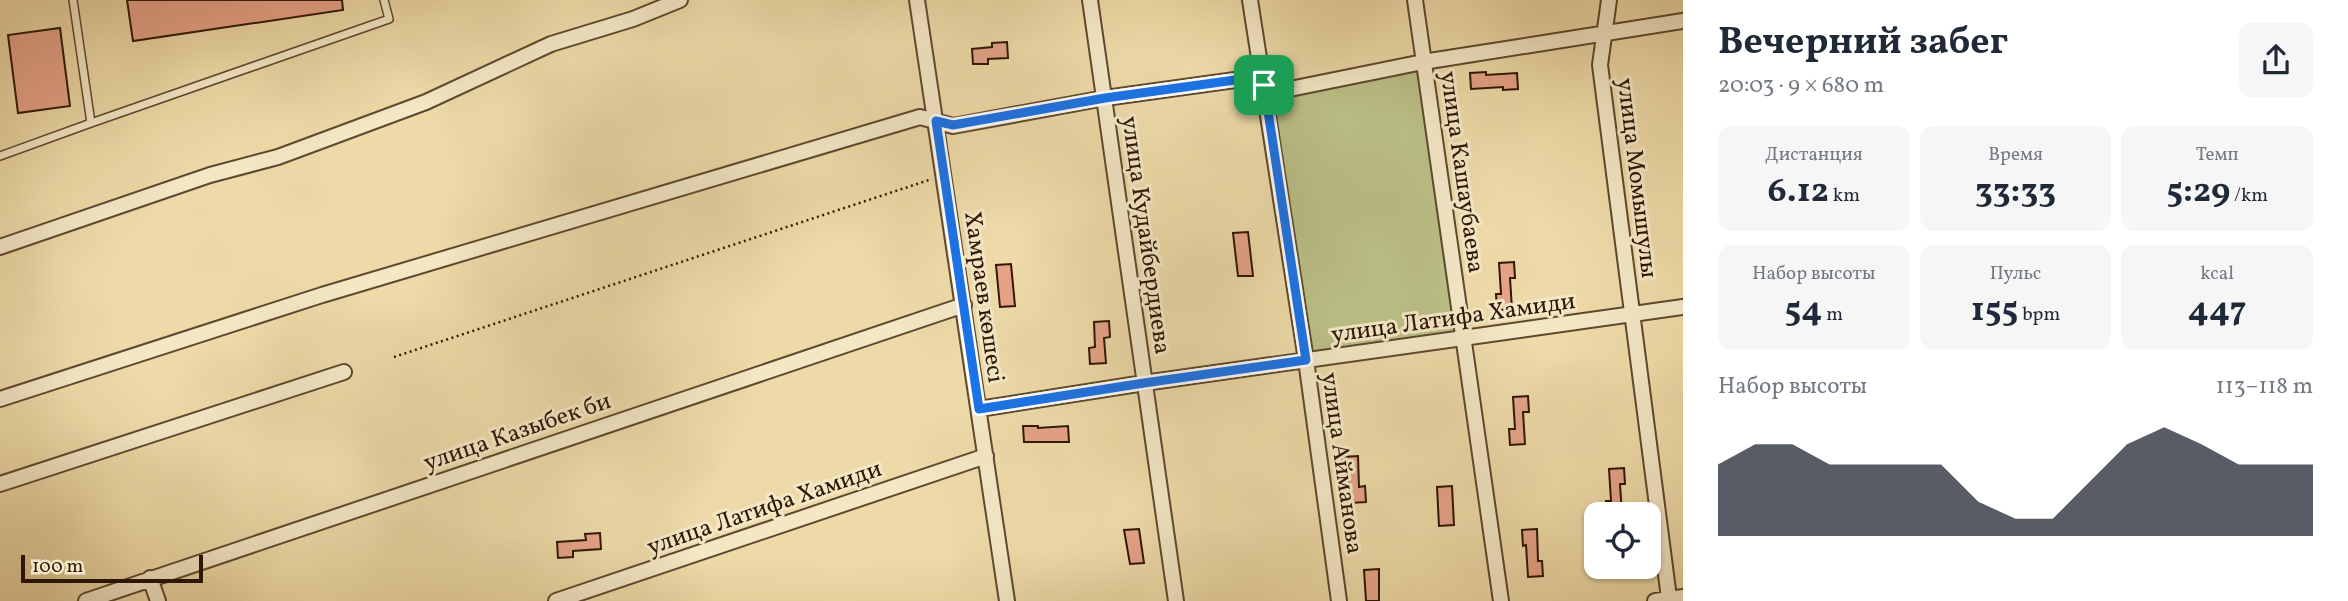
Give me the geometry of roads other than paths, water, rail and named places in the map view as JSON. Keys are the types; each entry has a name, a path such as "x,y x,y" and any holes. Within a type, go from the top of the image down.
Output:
{"street":[{"path":"0,247 210,175 278,157 426,102 551,44 634,19 680,0"},
{"name":"Хамраев көшесі","path":"917,0 1007,601"},
{"name":"улица Кудайбердиева","path":"1090,0 1177,601"},
{"name":"улица Айманова","path":"1250,0 1306,360 1339,601"},
{"name":"улица Кашаубаева","path":"1415,0 1501,601"},
{"name":"улица Момышулы","path":"1609,0 1600,65 1669,599"},
{"path":"0,399 322,295 920,117 953,125 1105,98 1235,80 1284,90 1423,62 1683,21"},
{"name":"улица Казыбек би","path":"86,601 964,305"},
{"name":"улица Латифа Хамиди","path":"979,409 1683,307"},
{"path":"0,484 344,372"},
{"name":"улица Латифа Хамиди","path":"556,601 986,456"},
{"path":"150,578 158,601"}],"lane":[{"path":"73,0 91,123"},
{"path":"0,156 389,19 384,0"}]}
